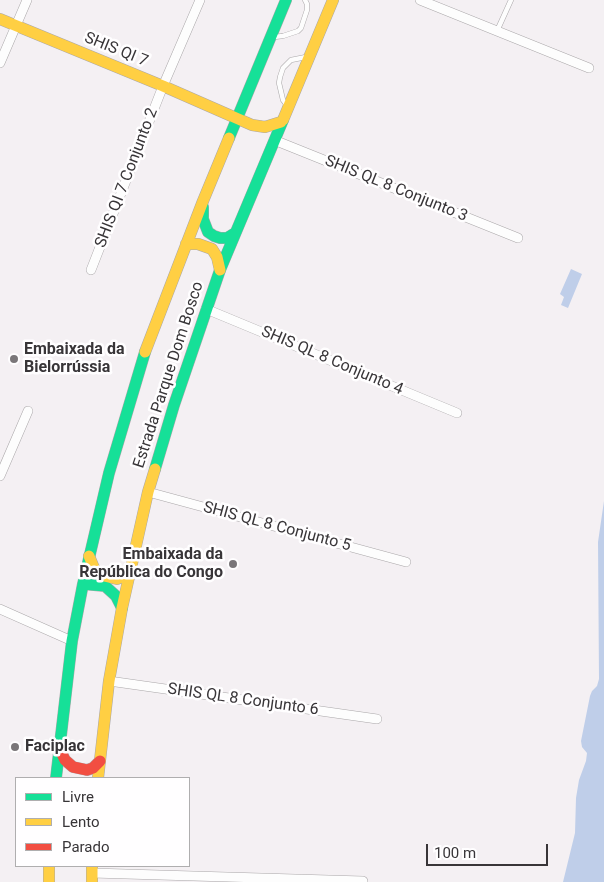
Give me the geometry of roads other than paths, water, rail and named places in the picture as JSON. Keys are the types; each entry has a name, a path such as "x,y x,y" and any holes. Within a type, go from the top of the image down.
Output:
{"main road":[{"name":"Estrada Parque Dom Bosco","path":"56,777 72,641 83,584 109,473 143,358 186,244 286,0"},
{"name":"Estrada Parque Dom Bosco","path":"98,777 109,681 122,608 148,492 174,405 220,270 333,0"},
{"name":"SHIS QI 7","path":"0,19 163,86 220,112 239,113 252,125 265,128 281,122"},
{"path":"203,202 204,219 208,232 220,238 227,238 235,233"},
{"path":"186,244 198,244 212,249 217,257 220,270"},
{"path":"89,556 94,568 104,576 117,579 124,576 131,569"},
{"path":"83,584 106,586 116,596 122,608"},
{"path":"59,748 72,767 80,770 93,768 100,761"},
{"path":"49,867 49,882"}],"street":[{"path":"0,63 26,0"},
{"name":"SHIS QI 7 Conjunto 2","path":"91,270 163,86 200,0"},
{"path":"420,0 588,68"},
{"name":"SHIS QL 8 Conjunto 3","path":"274,140 518,238"},
{"name":"SHIS QL 8 Conjunto 4","path":"206,309 457,414"},
{"path":"0,476 28,410"},
{"name":"SHIS QL 8 Conjunto 5","path":"148,492 406,562"},
{"path":"0,609 72,641"},
{"name":"SHIS QL 8 Conjunto 6","path":"109,681 377,719"},
{"path":"92,874 363,881"}],"lane":[{"path":"271,37 283,36 298,31 301,28 307,10 305,0"},
{"path":"497,31 511,0"},
{"path":"288,107 283,100 279,83 283,68 291,60 309,57"}],"water":[{"path":"571,269 582,274 568,308 561,305 564,297 560,294"},
{"path":"604,501 604,882 563,882 575,833 576,798 579,780 586,761 587,753 582,747 581,741 590,696 597,686 599,679 598,542"}],"place":[{"name":"Embaixada da Bielorrússia","path":"14,359"},
{"name":"Embaixada da República do Congo","path":"233,564"},
{"name":"Faciplac","path":"15,747"}]}
